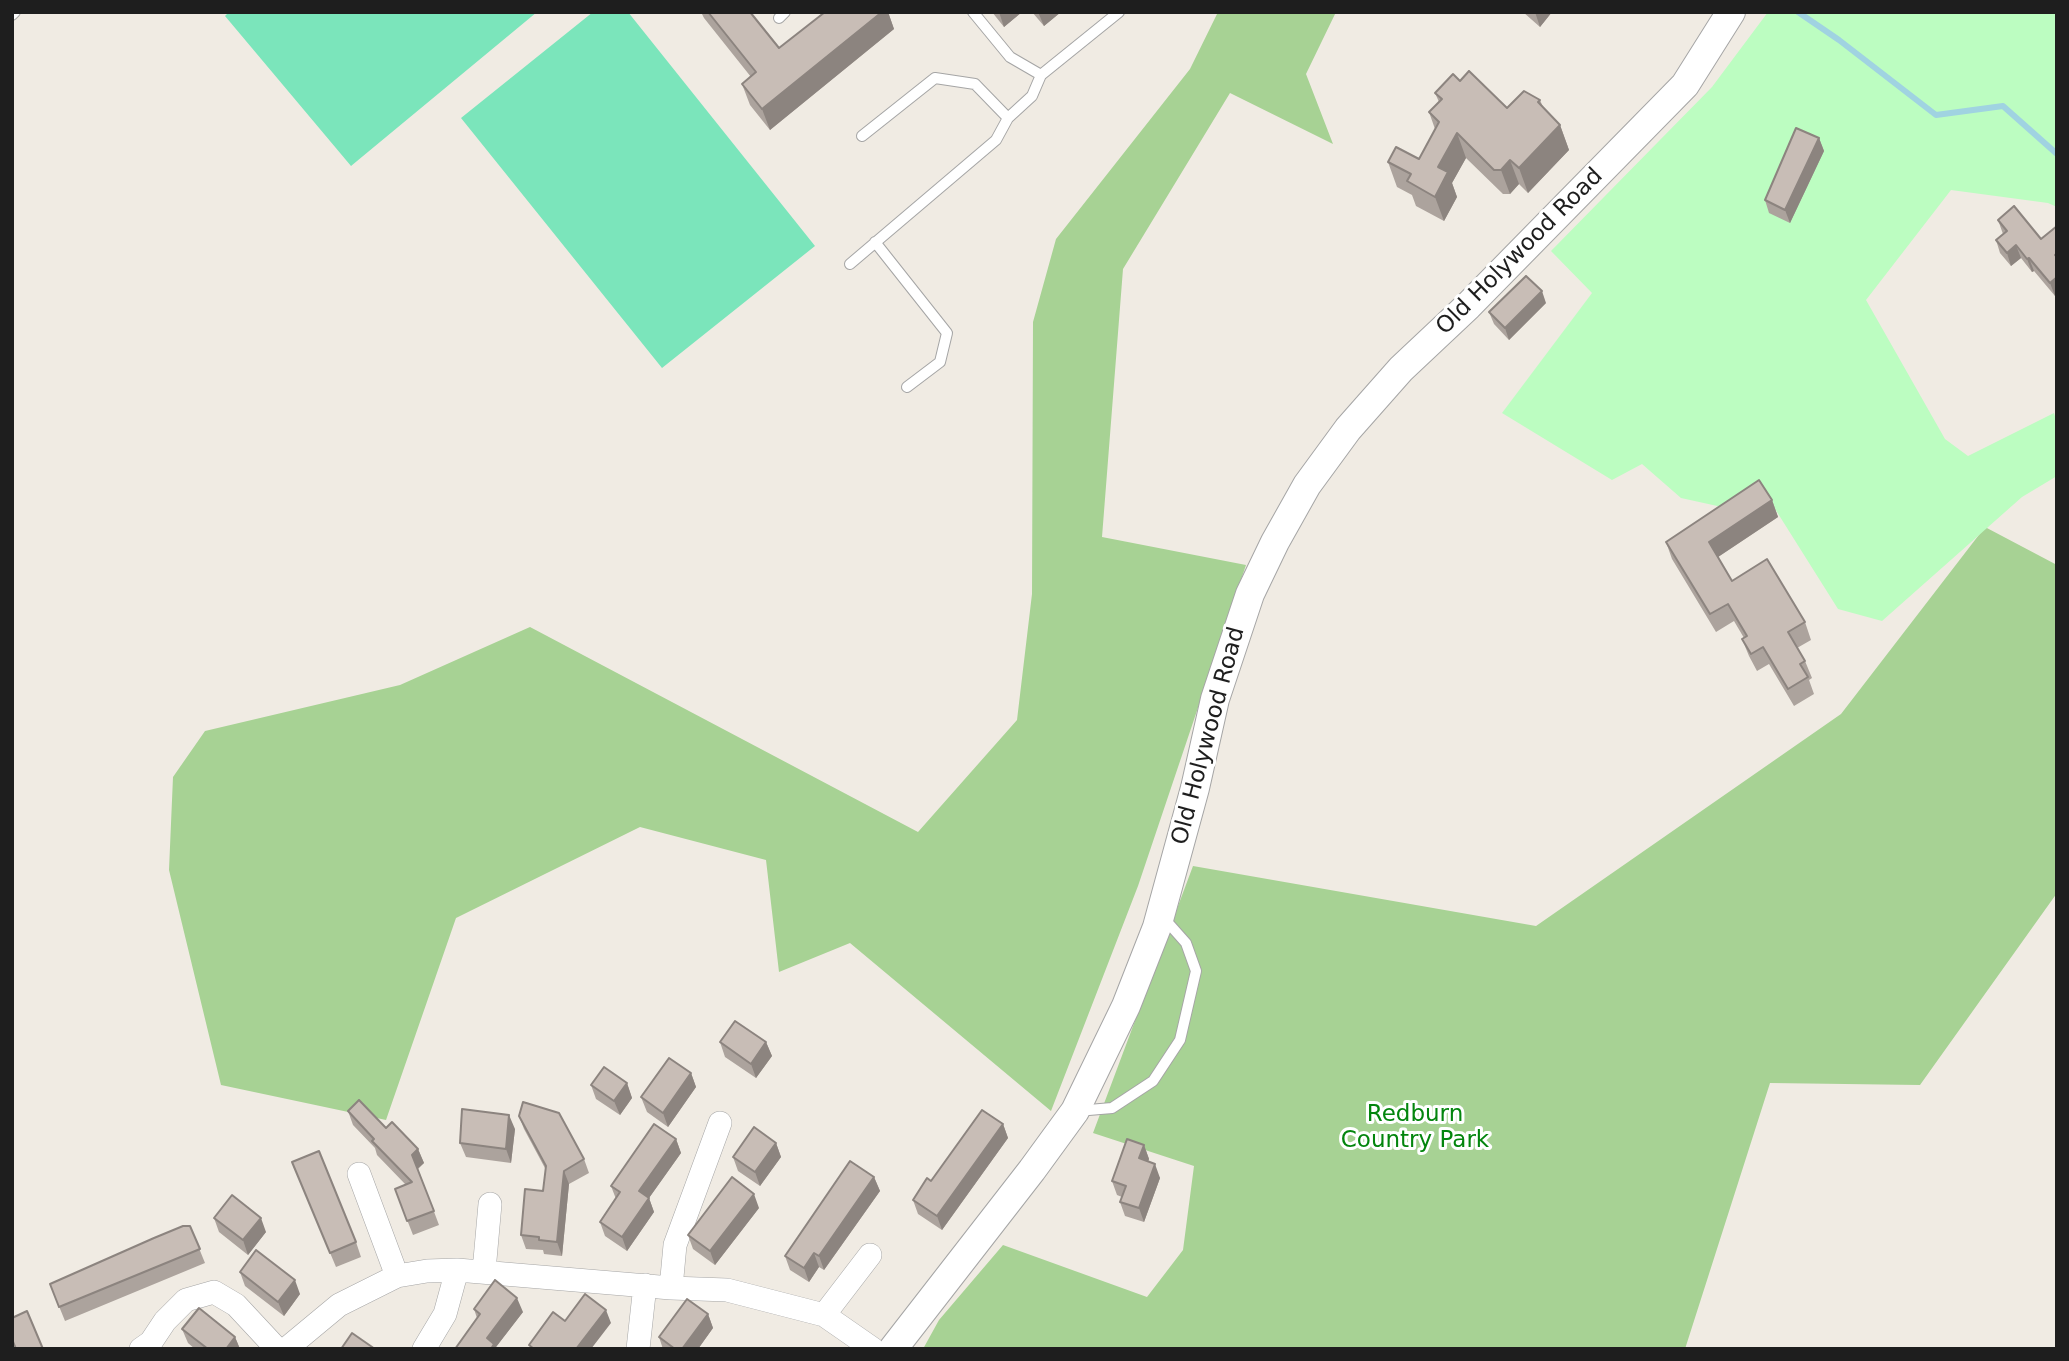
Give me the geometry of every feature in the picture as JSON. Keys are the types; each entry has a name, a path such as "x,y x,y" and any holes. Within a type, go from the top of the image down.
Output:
{"street":[{"name":"Old Holywood Road","path":"892,1349 1075,1111 1126,1006 1160,914 1195,788 1215,699 1250,594 1307,485 1348,429 1401,369 1468,306 1685,85 1731,12"},
{"path":"671,1288 675,1245 720,1124"},
{"path":"359,1174 397,1276"},
{"path":"484,1271 490,1204"},
{"path":"824,1315 870,1255"},
{"path":"286,1349 339,1305 397,1276 427,1270 484,1271 671,1288 727,1290 824,1315 873,1349"},
{"path":"424,1349 445,1314 457,1270"},
{"path":"638,1349 645,1285"},
{"path":"141,1349 151,1342 165,1321 186,1300 214,1292 236,1305 277,1349"}],"lane":[{"path":"973,12 1010,57 1041,75"},
{"path":"850,264 996,140 1008,118 1032,96 1041,75 1119,12"},
{"path":"862,136 935,78 975,84 1008,118"},
{"path":"875,242 947,334 940,362 907,387"},
{"path":"1075,1111 1112,1108 1153,1081 1180,1040 1196,971 1186,943 1160,914"}],"green space":[{"path":"229,12 537,12 351,166 225,16"},
{"path":"593,12 628,12 815,246 662,368 461,118"},
{"path":"1218,12 1336,12 1306,74 1333,144 1230,93 1123,269 1102,537 1246,565 1138,886 1051,1111 850,943 779,972 766,860 640,827 456,918 386,1120 221,1085 169,870 173,777 205,731 400,685 530,627 918,832 1017,720 1032,594 1033,322 1056,239 1190,69"},
{"path":"1768,12 2057,12 2057,207 2048,203 1951,190 1866,300 1945,439 1968,456 2054,413 2057,423 2057,476 2022,497 1882,621 1838,609 1760,485 1731,509 1681,498 1642,464 1612,480 1502,413 1592,293 1551,251 1712,87"},
{"name":"Redburn Country Park","path":"1985,527 2057,565 2057,893 1920,1085 1770,1083 1685,1349 923,1349 939,1320 1003,1245 1147,1297 1183,1250 1194,1166 1093,1133 1193,866 1536,926 1841,714"}],"building":[{"path":"708,12 750,12 779,48 825,12 882,12 762,109 742,84 756,72"},
{"path":"1469,71 1507,108 1524,91 1540,100 1538,102 1560,125 1519,168 1510,160 1501,170 1494,170 1457,133 1438,167 1448,172 1435,197 1407,181 1411,174 1388,162 1396,147 1419,159 1439,122 1429,112 1442,99 1435,93 1453,74 1460,81"},
{"path":"1796,128 1819,138 1785,210 1765,200"},
{"path":"2014,206 2041,239 2057,226 2057,277 2050,283 2016,245 2007,253 1996,240 2007,231 1998,220"},
{"path":"1526,276 1542,291 1505,328 1489,312"},
{"path":"1759,480 1772,500 1709,542 1732,581 1767,559 1805,622 1788,632 1805,661 1800,664 1808,677 1788,689 1763,647 1751,654 1742,639 1747,636 1728,604 1710,614 1666,542"},
{"path":"735,1021 766,1042 751,1064 720,1042"},
{"path":"669,1058 691,1073 663,1113 641,1097"},
{"path":"604,1067 627,1083 614,1101 591,1085"},
{"path":"359,1100 386,1128 392,1122 418,1149 412,1155 434,1211 407,1221 395,1189 412,1182 372,1141 374,1139 348,1111"},
{"path":"523,1102 559,1113 584,1159 564,1171 557,1242 521,1235 525,1189 543,1191 546,1166 519,1116"},
{"path":"462,1109 509,1115 506,1149 460,1143"},
{"path":"982,1110 1003,1124 937,1216 913,1200 927,1178 931,1181"},
{"path":"654,1124 676,1139 639,1191 649,1198 622,1237 600,1222 620,1192 611,1186"},
{"path":"754,1127 776,1143 755,1172 733,1157"},
{"path":"1127,1139 1144,1145 1139,1158 1155,1164 1139,1208 1120,1202 1126,1186 1112,1181"},
{"path":"319,1151 356,1242 330,1253 292,1162"},
{"path":"850,1161 874,1177 819,1256 814,1253 804,1268 785,1256"},
{"path":"732,1177 754,1194 710,1251 688,1235"},
{"path":"232,1195 261,1218 243,1240 214,1218"},
{"path":"183,1226 190,1226 200,1249 59,1307 50,1284"},
{"path":"256,1250 295,1280 278,1302 240,1272"},
{"path":"495,1280 517,1298 487,1338 494,1344 491,1349 455,1349 480,1314 474,1309"},
{"path":"585,1294 606,1310 576,1349 534,1349 529,1345 553,1312 565,1321"},
{"path":"687,1299 708,1314 682,1349 675,1349 659,1337"},
{"path":"199,1308 235,1337 226,1349 208,1349 182,1329"},
{"path":"27,1311 43,1349 16,1349 12,1339 12,1318"},
{"path":"352,1333 375,1349 341,1349"}],"waterway":[{"path":"1798,12 1936,115 2003,106 2057,154"}]}
